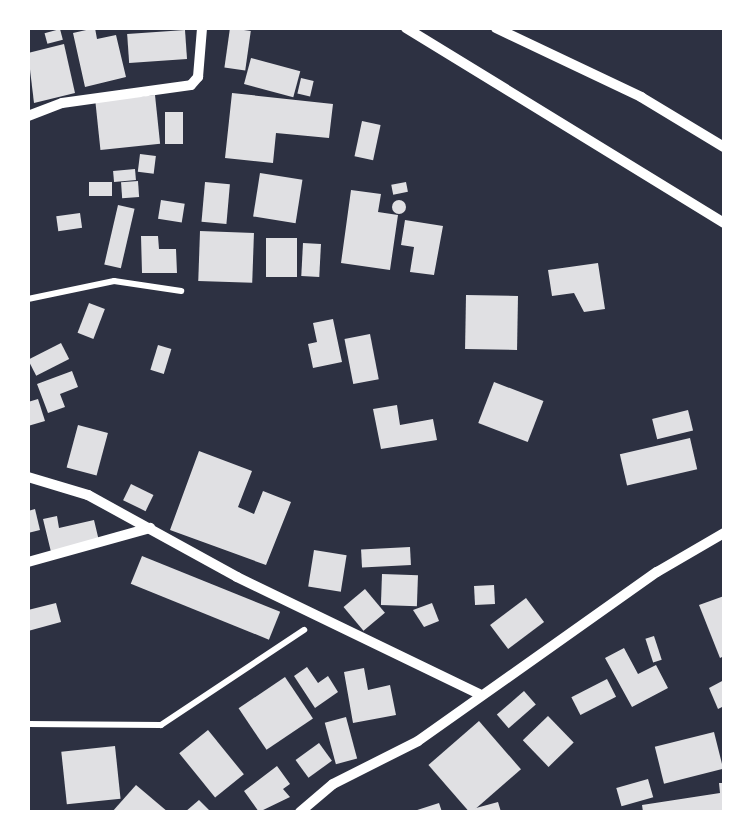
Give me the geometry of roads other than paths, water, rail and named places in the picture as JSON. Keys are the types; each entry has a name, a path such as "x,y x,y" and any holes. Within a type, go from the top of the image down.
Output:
{"street":[{"path":"28,116 98,96 191,84 198,77 202,28"},
{"path":"406,28 724,223"},
{"path":"496,28 641,97 724,148"},
{"path":"28,477 88,494 322,618 479,694"},
{"path":"28,562 151,528"},
{"path":"300,812 332,784 418,741 479,694 724,533"}]}
